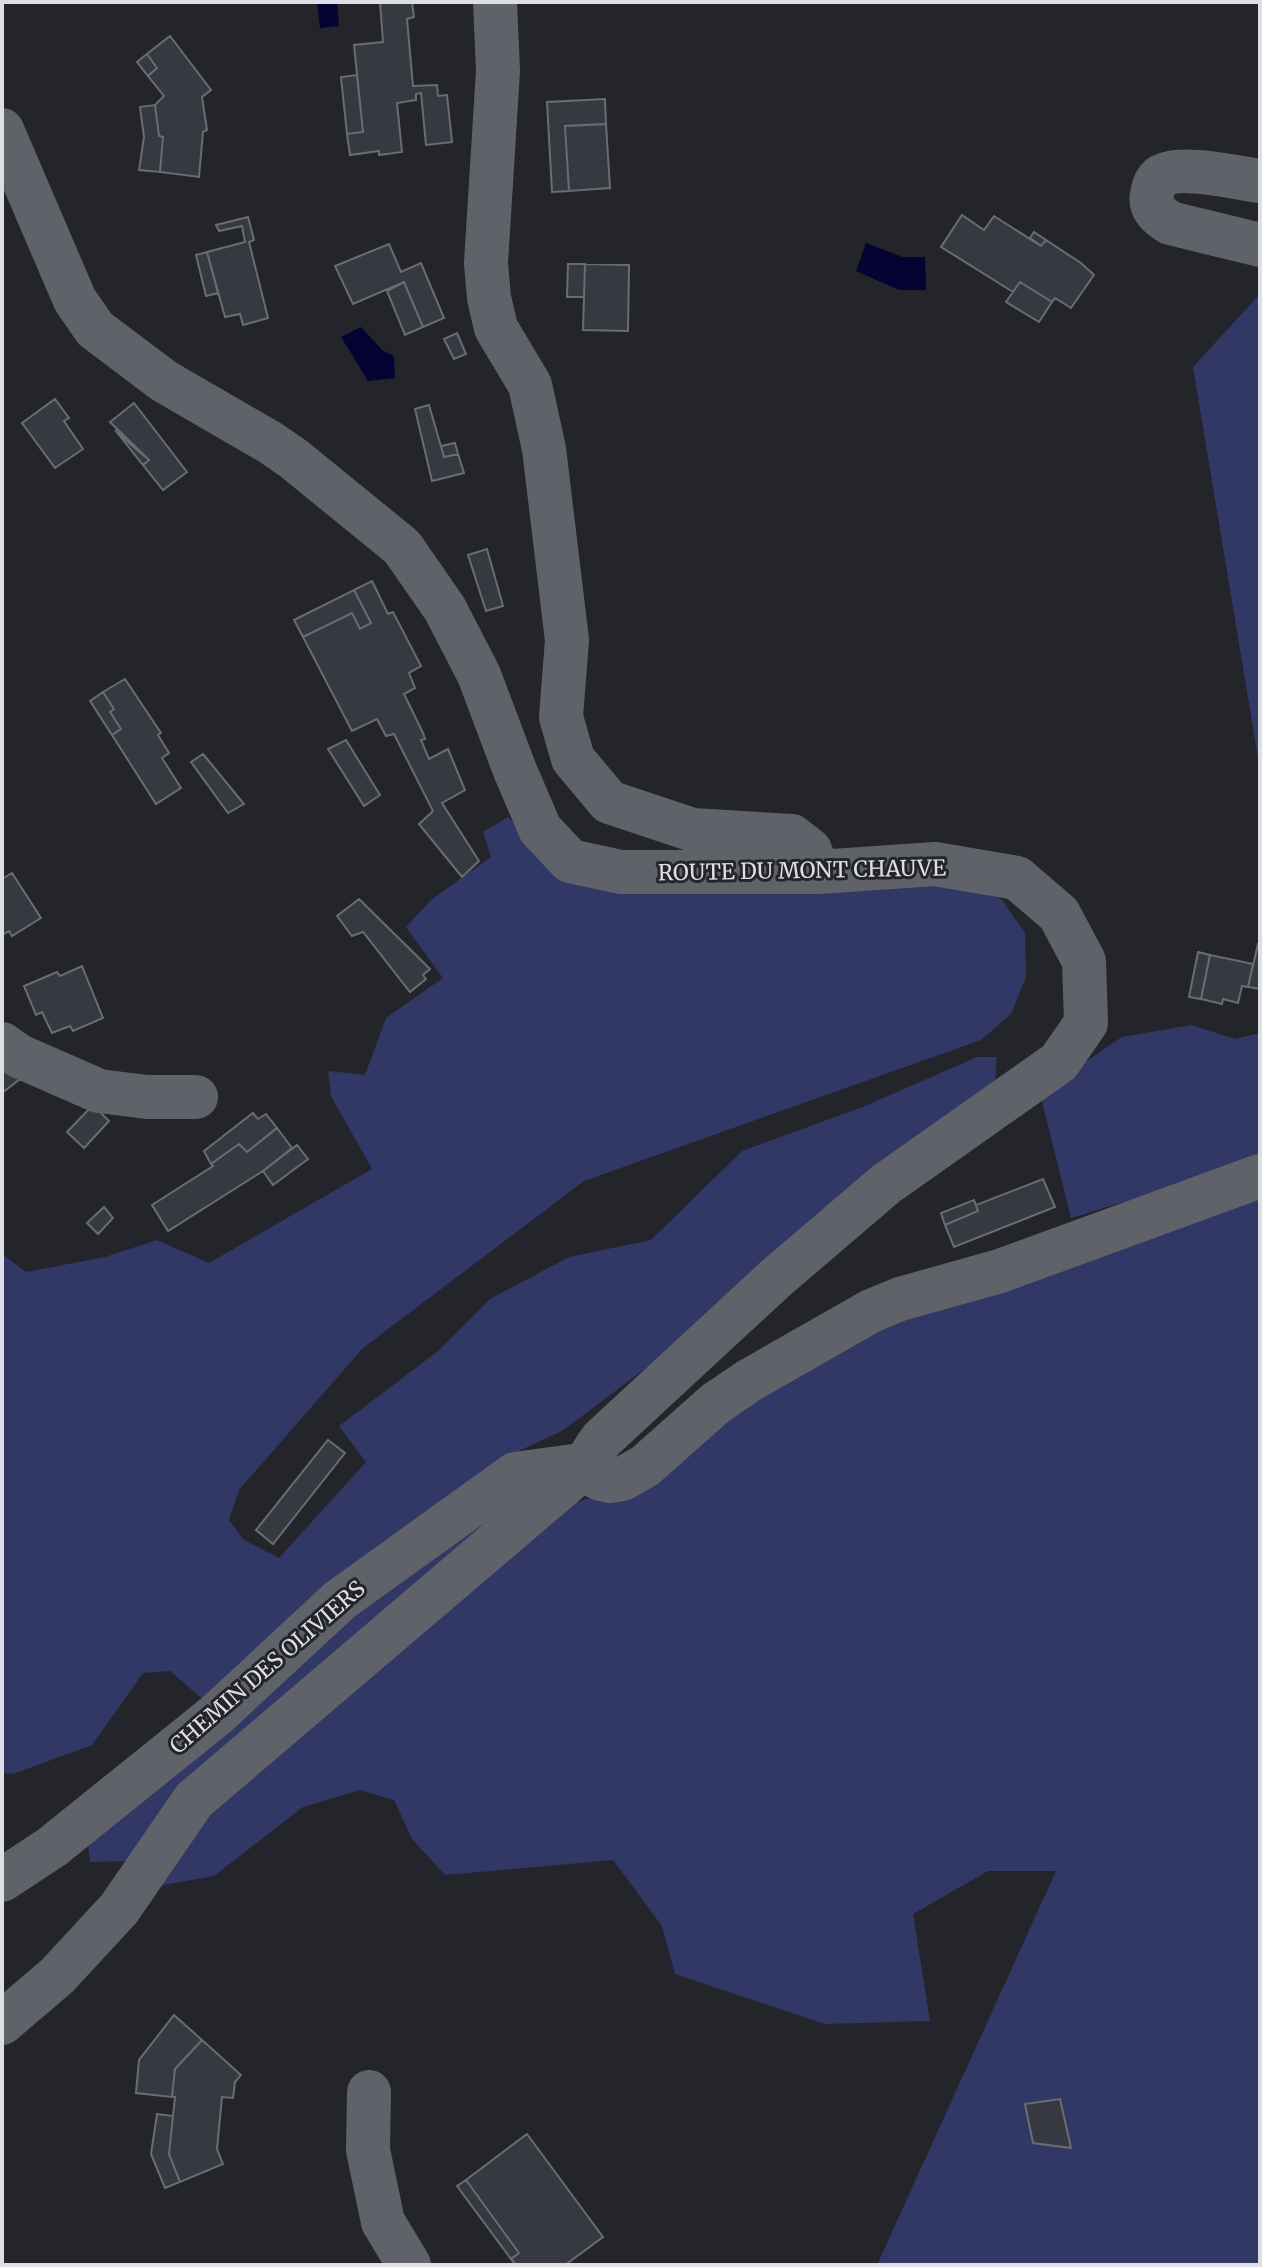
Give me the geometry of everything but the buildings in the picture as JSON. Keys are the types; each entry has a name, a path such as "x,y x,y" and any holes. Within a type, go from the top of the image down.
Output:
{"street":[{"path":"495,2 498,71 486,263 489,298 496,328 530,385 544,449 567,640 561,717 573,759 609,802 693,830 792,836 810,850 818,872"},
{"name":"ROUTE DU MONT CHAUVE","path":"2,130 75,300 95,329 164,381 294,459 402,547 445,609 479,675 540,829 570,861 621,872 818,872 935,864 1017,878 1059,914 1084,961 1086,1023 1059,1062 886,1184 776,1278 602,1439 588,1464 194,1800 119,1909 57,1976 2,2023"},
{"path":"1260,181 1191,172 1172,173 1158,178 1152,189 1151,201 1160,217 1170,223 1260,245"},
{"path":"2,1044 19,1056 99,1091 147,1097 196,1097"},
{"path":"588,1464 591,1474 601,1479 622,1479 645,1466 727,1395 871,1311 900,1299 1000,1271 1260,1176"},
{"name":"CHEMIN DES OLIVIERS","path":"2,1880 52,1847 216,1715 340,1600 515,1474 588,1464"},
{"path":"369,2092 368,2150 383,2222 409,2265"}],"shaded area":[{"path":"317,2 337,2 339,26 320,28"},
{"path":"866,243 903,257 925,257 926,290 899,290 856,271"},
{"path":"1260,294 1260,770 1193,367"},
{"path":"361,327 382,350 394,356 395,378 368,381 341,337"},
{"path":"508,817 551,869 973,882 1002,900 1025,933 1026,977 1011,1014 981,1040 584,1181 363,1348 239,1490 229,1520 244,1540 279,1558 366,1462 339,1426 438,1351 490,1299 569,1257 651,1240 742,1151 865,1106 977,1057 997,1057 995,1082 670,1350 562,1431 495,1462 206,1702 170,1671 143,1673 92,1745 13,1774 2,1773 2,1254 26,1272 105,1257 157,1240 209,1263 372,1169 331,1096 328,1071 365,1075 386,1018 443,978 406,927 432,899 491,857 483,832"},
{"path":"1191,1025 1235,1039 1260,1033 1260,1157 1236,1168 1071,1218 1040,1093 1122,1037"},
{"path":"1260,1181 1260,2265 877,2265 1056,1871 988,1871 913,1914 930,2021 825,2024 675,1974 662,1926 613,1860 445,1875 412,1839 394,1800 360,1790 303,1807 214,1876 152,1887 134,1861 90,1862 87,1837 496,1498 574,1503 621,1487 862,1326"}]}
